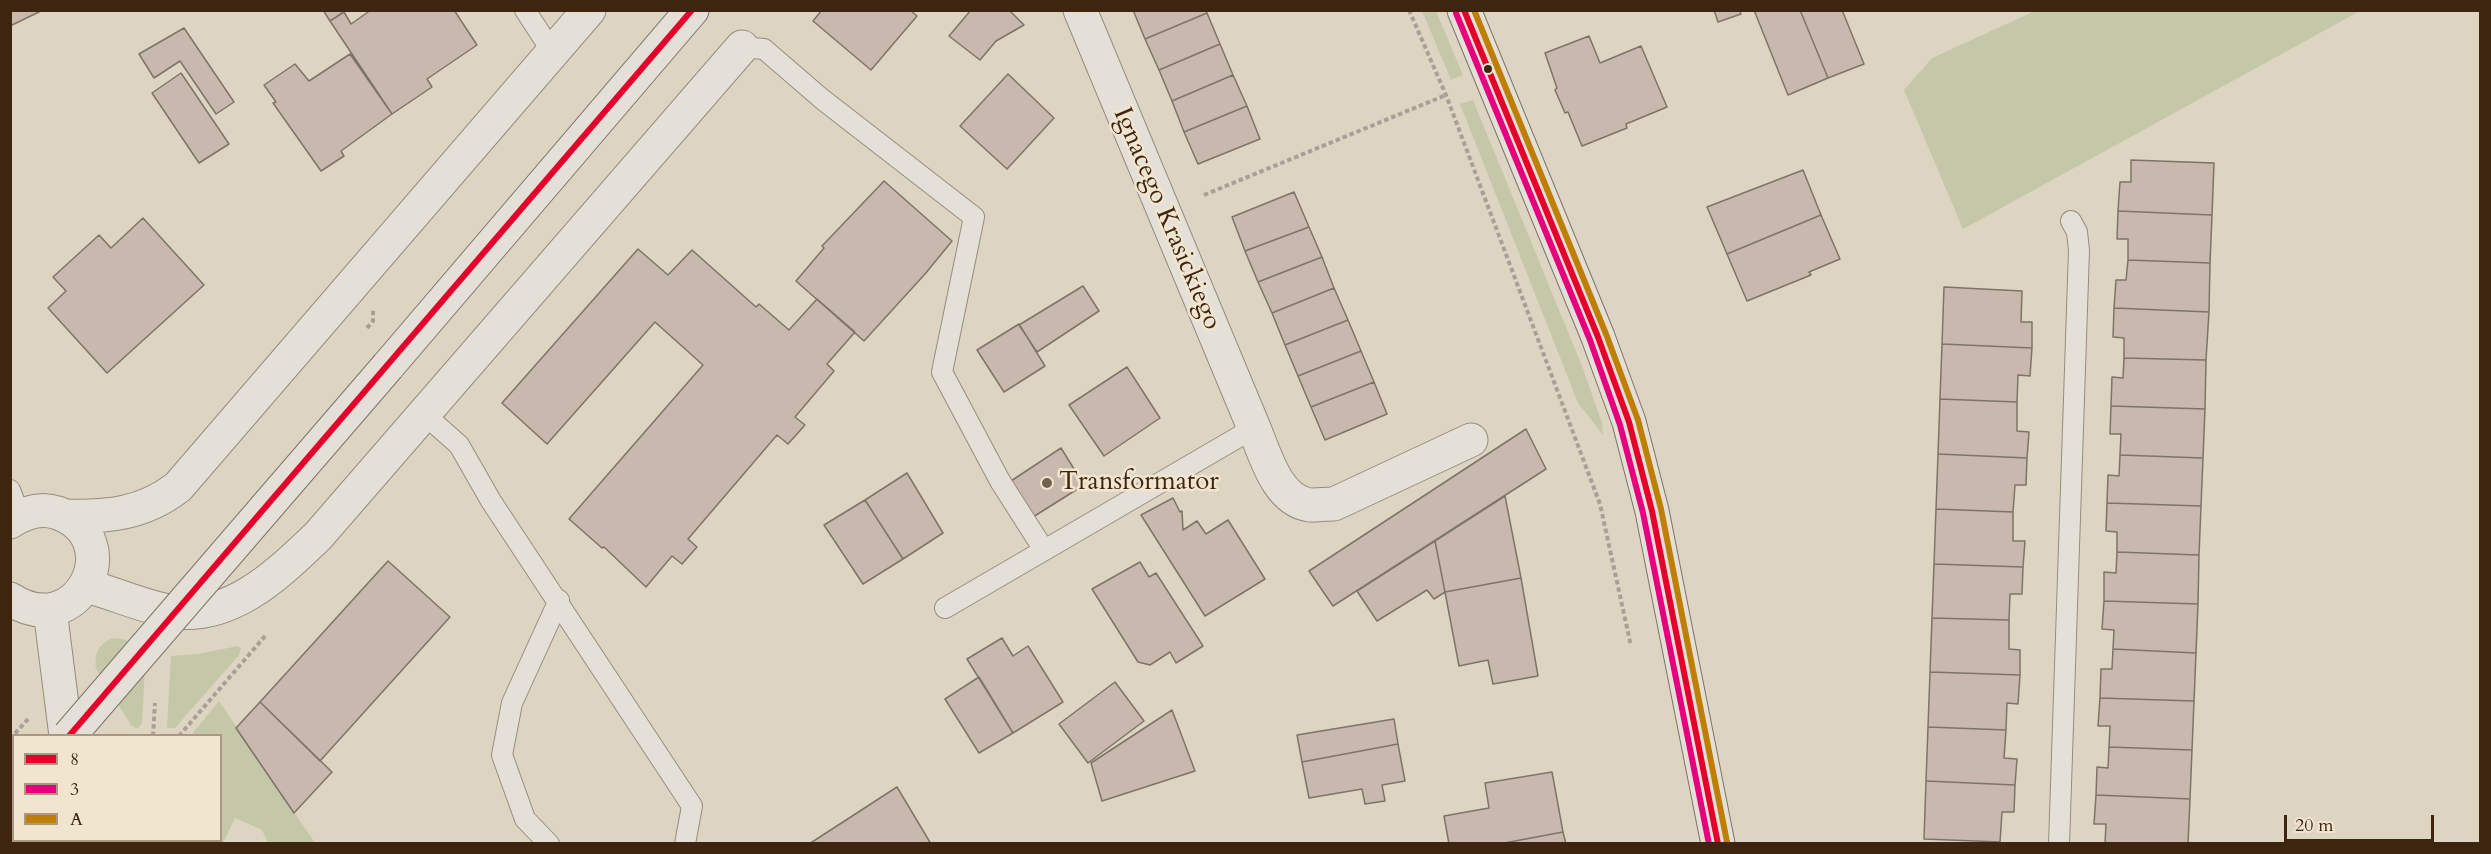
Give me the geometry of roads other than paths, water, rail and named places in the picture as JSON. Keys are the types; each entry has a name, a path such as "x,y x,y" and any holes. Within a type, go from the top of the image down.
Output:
{"street":[{"path":"66,516 107,516 132,512 157,502 178,487 589,10"},
{"path":"68,734 388,366 692,10"},
{"name":"Ignacego Krasickiego","path":"1080,10 1254,428 1279,483 1292,498 1309,505 1334,504 1471,440"},
{"path":"1464,10 1598,337 1629,422 1652,511 1718,843"},
{"path":"86,586 182,613 202,613 234,602 273,577 318,536 742,47"},
{"path":"10,599 29,608 50,610 64,606 77,597 86,586 93,560 91,546 77,523 51,510 14,509"},
{"path":"50,610 67,734"}],"lane":[{"path":"525,10 553,53"},
{"path":"742,47 764,49 822,99 974,217 942,372 1000,481 1044,550"},
{"path":"2059,843 2079,250 2077,232 2071,221"},
{"path":"423,414 459,445 491,501 559,600 692,806 686,843"},
{"path":"945,608 1254,428"},
{"path":"549,843 525,819 502,755 512,703 559,600"}],"place":[{"name":"Transformator","path":"1047,483"}]}
